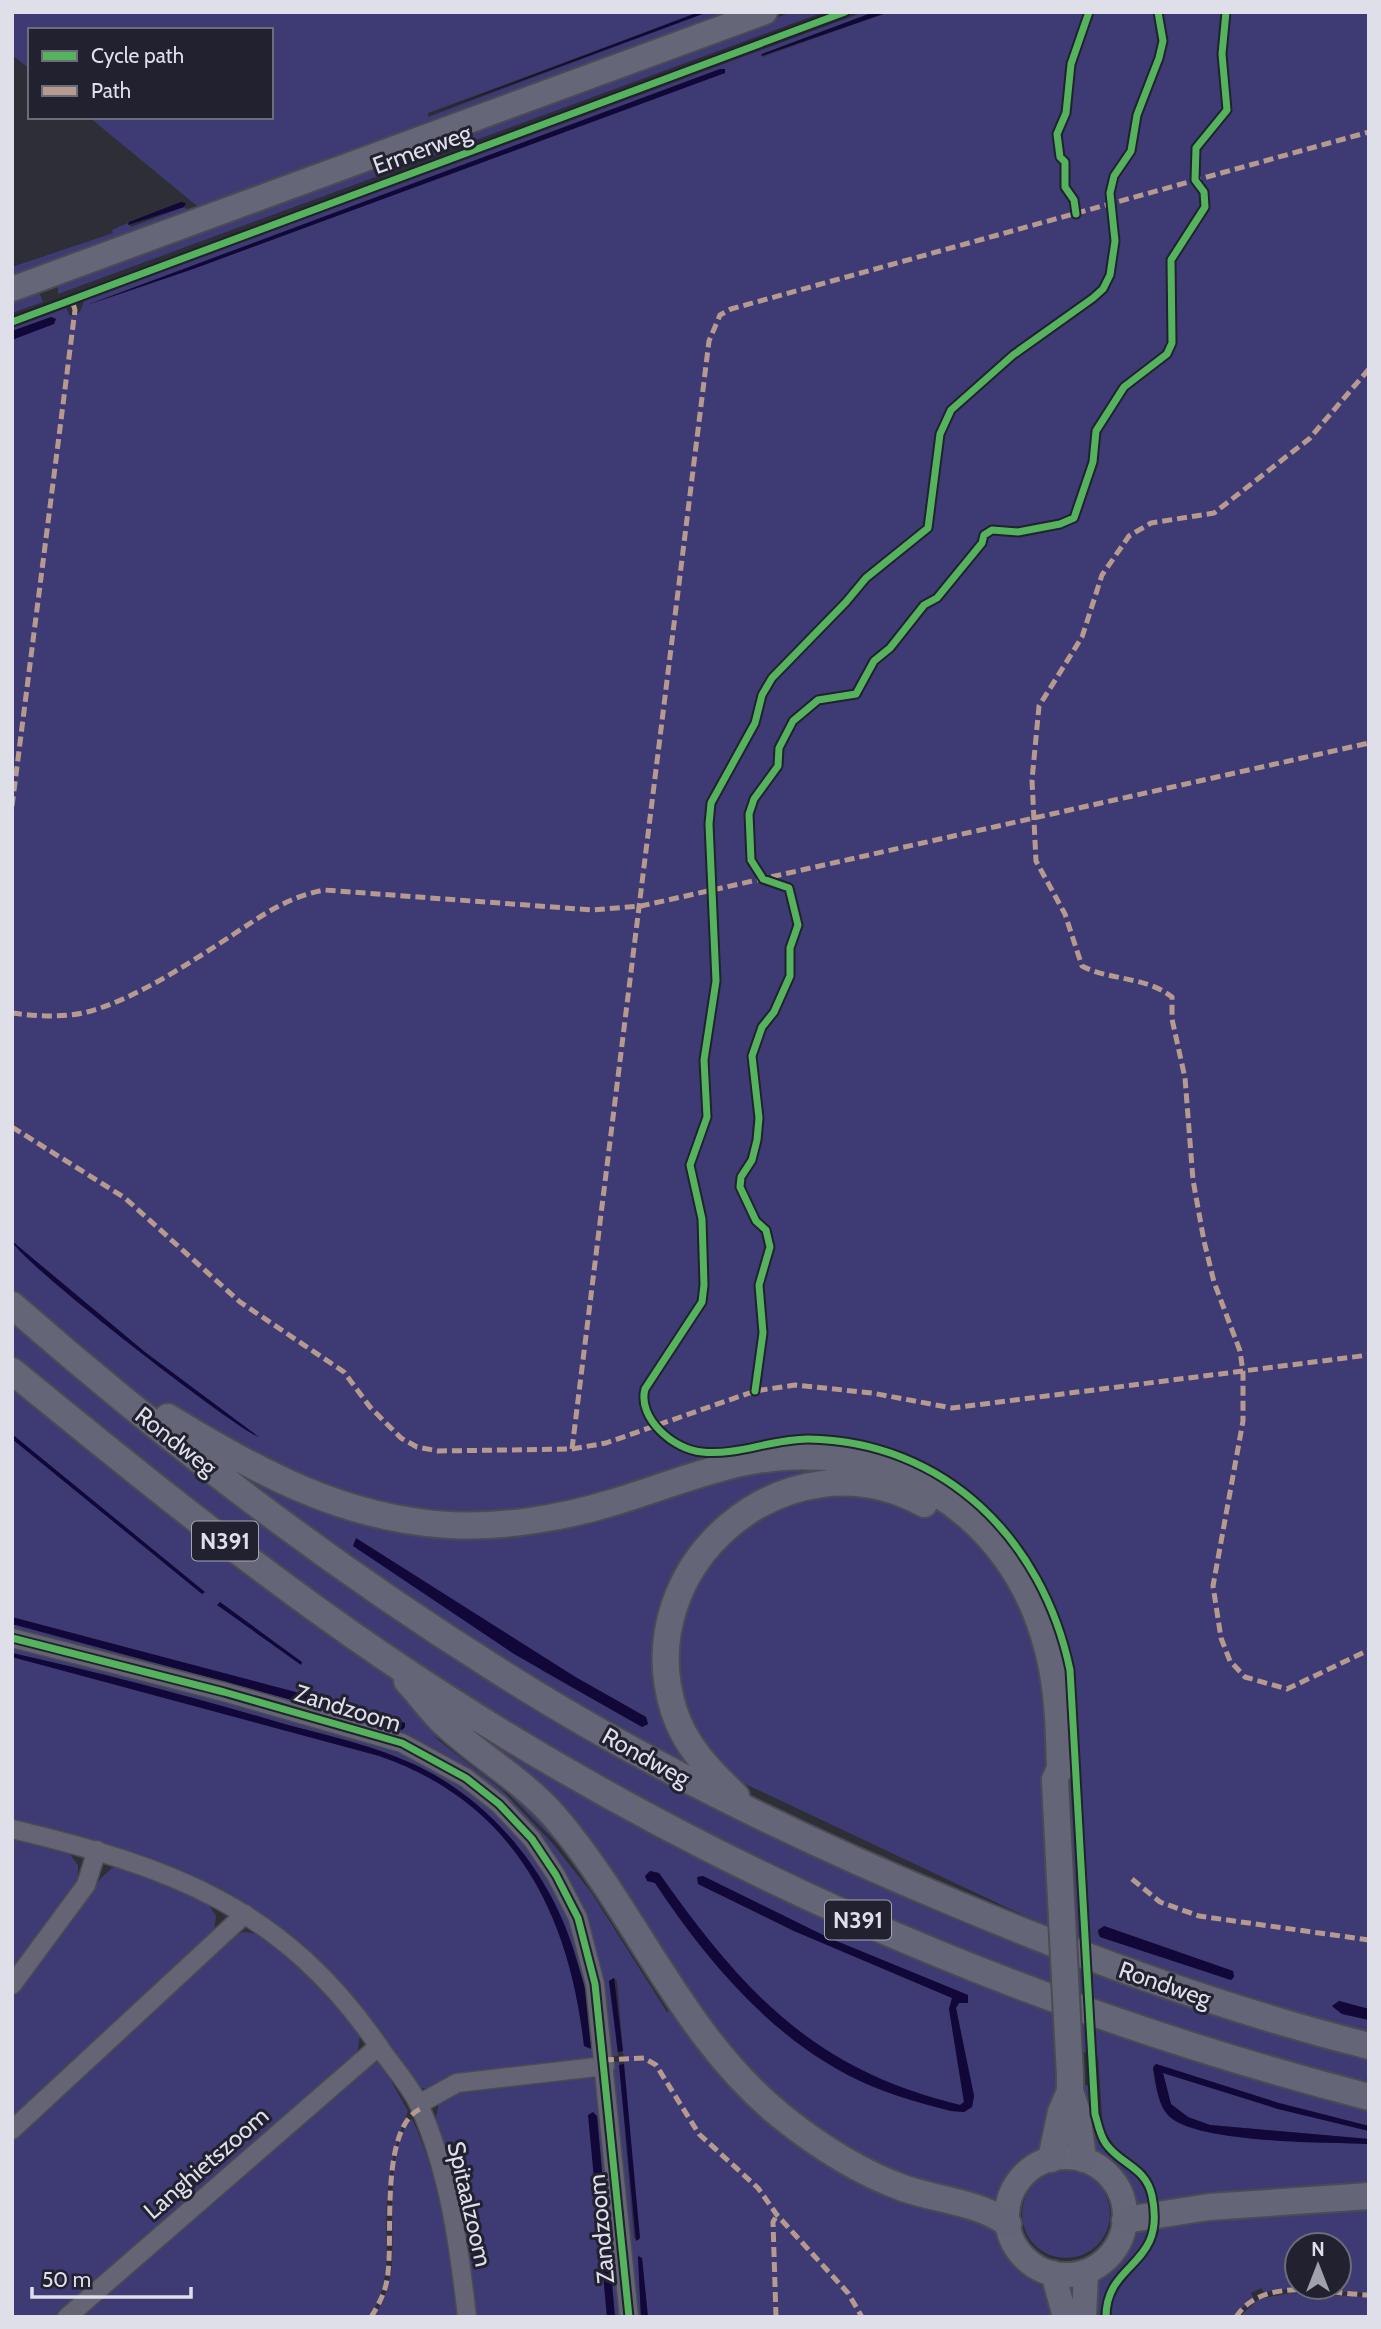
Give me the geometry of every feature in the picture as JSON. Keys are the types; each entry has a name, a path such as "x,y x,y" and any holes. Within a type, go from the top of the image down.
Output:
{"main road":[{"name":"Rondweg","path":"12,1305 77,1361 295,1534 496,1670 576,1717 754,1814 892,1878 1042,1940 1192,1994 1369,2046"},
{"name":"N391","path":"77,1361 277,1481 362,1512 450,1525 540,1520 576,1513 704,1473 771,1458 821,1454 895,1471 962,1510 993,1540 1025,1589 1038,1619 1055,1679 1054,1770 1070,2083 1083,2159"},
{"name":"Rondweg","path":"12,1371 208,1528 386,1658 598,1789 675,1832 822,1905 1016,1986 1153,2035 1369,2097"},
{"name":"N391","path":"754,1814 708,1769 687,1741 678,1720 666,1665 670,1618 691,1567 715,1536 754,1505 793,1489 819,1484 870,1485 914,1498 963,1531 987,1557 1020,1615 1031,1646 1054,1770"},
{"name":"N391","path":"386,1658 443,1722 498,1765 553,1815 607,1884 697,2025 760,2097 814,2140 876,2176 913,2191 989,2213 1008,2224"},
{"name":"N391","path":"1051,2159 1070,2083"},
{"path":"1125,2220 1209,2207 1369,2196"}],"street":[{"name":"Ermerweg","path":"12,289 765,12"},
{"name":"Zandzoom","path":"12,1638 92,1656 402,1743 466,1777 499,1804 532,1839 556,1875 578,1918 596,1984 629,2317"},
{"path":"12,1829 97,1850 157,1869 244,1914 320,1975 357,2014 419,2104 457,2083 605,2066"},
{"path":"12,1985 86,1885 97,1850"},
{"path":"12,2130 244,1914"},
{"name":"Langhietszoom","path":"66,2317 379,2046"},
{"name":"Spitaalzoom","path":"419,2104 449,2197 467,2317"},
{"path":"1051,2159 1083,2159 1101,2168 1115,2182 1123,2200 1125,2220 1116,2247 1107,2258 1086,2272 1053,2273 1034,2264 1018,2250 1008,2224 1008,2207 1013,2191 1029,2171 1051,2159"},
{"path":"1084,2317 1086,2272"},
{"path":"1053,2273 1065,2317"}],"shaded area":[{"path":"12,12 699,12 428,113 428,117 708,12 731,12 12,279 12,267 113,233 112,230 128,223 131,227 184,207 187,209 197,206 91,119 273,119 273,28 28,28 28,67 12,55"},
{"path":"699,12 708,12 425,116"},
{"path":"792,12 824,12 58,294 58,287 62,282"},
{"path":"864,12 874,12 762,54 762,57 889,12 1369,12 1369,2009 1339,2001 1332,2006 1342,2014 1369,2020 1369,2033 1206,1986 1082,1943 739,1781 676,1728 683,1746 703,1773 543,1685 546,1714 718,1808 894,1893 1010,1942 1128,1985 1369,2058 1369,2087 1181,2031 1042,1984 938,1943 825,1893 658,1809 550,1748 553,1778 650,1831 849,1928 950,1972 1157,2049 1369,2112 1369,2126 1279,2103 1156,2064 1153,2066 1162,2106 1169,2116 1184,2125 1233,2136 1369,2144 1369,2190 1159,2206 1154,2186 1146,2171 1115,2147 1103,2128 1098,2057 1054,2041 1055,2083 1059,2083 1059,2087 1051,2136 1035,2158 1008,2182 999,2207 952,2198 907,2184 863,2164 822,2139 784,2110 749,2077 717,2042 689,2004 614,1886 569,1824 552,1809 518,1789 491,1764 479,1757 528,1801 582,1862 691,2030 756,2104 807,2144 863,2178 919,2201 971,2215 989,2223 1012,2254 1047,2287 1056,2317 648,2317 642,2259 638,2256 641,2317 634,2317 609,2062 619,2062 634,2238 639,2240 617,1981 614,1978 609,1981 618,2056 609,2057 602,1983 590,1935 575,1899 534,1834 508,1806 479,1781 447,1760 394,1735 12,1632 12,1624 43,1631 391,1727 405,1727 403,1722 12,1619 12,338 56,320 52,317 12,331 12,328 66,308 70,316 80,312 84,301","holes":["720,69 724,69 724,73 193,269 87,305","539,1656 646,1717 648,1724 642,1727 541,1670","433,1736 447,1742 489,1774 562,1848 595,1890 669,2011 667,2012 591,1892 553,1844 501,1789","650,1871 659,1873 720,1954 752,1989 786,2021 823,2048 864,2072 910,2091 960,2105 964,2102 949,2009 952,1998 794,1931 698,1884 698,1877 703,1876 829,1938 968,1995 968,2003 959,2003 956,2008 974,2096 972,2107 964,2112 951,2111 889,2093 836,2068 805,2048 775,2025 722,1972 655,1883 647,1880 645,1876","1104,1926 1233,1971 1234,1977 1231,1980 1100,1937 1097,1932"]},
{"path":"874,12 889,12 761,56 762,54"},
{"path":"725,69 725,73 193,269 87,305"},
{"path":"181,202 186,203 184,207 128,225 129,222"},
{"path":"39,292 43,302 12,313 12,301"},
{"path":"51,317 56,319 54,324 12,340 12,331"},
{"path":"12,1241 145,1352 259,1437 210,1405 86,1309 49,1278"},
{"path":"12,1434 205,1592 202,1594 12,1439"},
{"path":"356,1538 577,1678 646,1717 648,1724 642,1727 514,1654 353,1546"},
{"path":"220,1602 302,1662 301,1665 217,1605"},
{"path":"12,1617 360,1709 405,1723 405,1727 402,1730 12,1624"},
{"path":"12,1643 393,1747 449,1774 505,1819 551,1877 580,1943 599,2053 589,2062 433,2089 413,2087 390,2047 221,1891 134,1853 12,1822 12,1657 335,1742 401,1763 443,1784 478,1811 508,1842 533,1877 552,1916 567,1957 584,2046 592,2040 585,1997 573,1956 558,1915 538,1878 514,1843 485,1812 451,1785 394,1756 339,1738 12,1653"},
{"path":"12,1653 170,1692 376,1749 411,1763 466,1796 512,1840 549,1892 563,1921 584,1986 592,2025 591,2049 584,2046 576,1997 564,1951 548,1907 526,1868 499,1833 465,1802 426,1776 379,1756 12,1657"},
{"path":"12,1837 68,1852 78,1865 78,1882 12,1973"},
{"path":"125,1866 206,1901 216,1916 214,1931 12,2119 12,1999 102,1877 112,1868"},
{"path":"650,1871 659,1873 721,1955 786,2021 863,2070 908,2090 960,2105 964,2102 949,2009 952,1998 794,1931 698,1884 697,1877 703,1876 829,1938 968,1995 968,2003 959,2003 956,2008 974,2096 972,2107 964,2112 951,2111 889,2093 836,2068 805,2048 775,2025 722,1972 655,1883 647,1881 645,1876"},
{"path":"1104,1926 1233,1971 1234,1977 1231,1980 1100,1937 1098,1930"},
{"path":"243,1932 273,1943 307,1972 360,2034 357,2055 55,2317 12,2317 12,2140 230,1939"},
{"path":"614,1978 623,2051 618,2052 609,1981"},
{"path":"1339,2001 1369,2009 1369,2020 1342,2014 1332,2006"},
{"path":"378,2058 408,2111 389,2178 385,2276 377,2304 369,2317 79,2317"},
{"path":"624,2064 640,2238 636,2241 619,2065"},
{"path":"1156,2064 1279,2103 1369,2126 1369,2131 1278,2109 1163,2073 1171,2104 1188,2117 1210,2125 1369,2139 1369,2144 1262,2140 1203,2131 1181,2124 1167,2114 1161,2104 1153,2068"},
{"path":"1163,2073 1278,2109 1369,2131 1369,2139 1210,2125 1188,2117 1171,2104"},
{"path":"591,2077 602,2085 624,2317 615,2317 597,2116 589,2114 607,2317 474,2317 433,2128 439,2104 458,2090"},
{"path":"1083,2083 1090,2087 1091,2118 1096,2136 1109,2154 1133,2173 1145,2190 1148,2203 1133,2208 1121,2177 1091,2144 1085,2122"},
{"path":"593,2112 597,2116 615,2317 607,2317 588,2115"},
{"path":"412,2119 438,2192 459,2317 374,2317 385,2295 391,2272 392,2192 397,2150 403,2132"},
{"path":"1066,2170 1091,2177 1103,2189 1110,2214 1103,2239 1091,2251 1066,2258 1041,2251 1029,2239 1022,2214 1029,2189 1041,2177"},
{"path":"1369,2203 1369,2293 1353,2292 1353,2231 1283,2231 1283,2290 1264,2292 1261,2288 1251,2293 1253,2297 1234,2317 1110,2317 1119,2290 1152,2248 1161,2219"},
{"path":"1146,2224 1150,2226 1140,2250 1108,2289 1100,2317 1092,2317 1097,2280"},
{"path":"638,2256 642,2258 648,2317 641,2317"},
{"path":"1283,2294 1283,2301 1353,2301 1353,2296 1369,2297 1369,2317 1239,2317 1259,2299"}],"marked path":[{"path":"572,1449 709,341 720,315 731,309 1369,132"},
{"path":"12,806 75,310 72,300"},
{"path":"1369,369 1309,439 1214,513 1151,523 1129,536 1102,575 1082,637 1039,706 1032,780 1036,861 1065,914 1082,966 1151,985 1172,997 1172,1019 1185,1078 1193,1180 1204,1241 1214,1282 1240,1351 1243,1372 1243,1421 1213,1586 1221,1638 1230,1661 1245,1677 1287,1689 1369,1650"},
{"path":"12,1013 69,1015 106,1006 163,979 277,907 324,890 593,910 641,906 1369,743"},
{"path":"12,1127 125,1198 240,1302 344,1372 370,1407 401,1438 417,1447 438,1451 572,1449 606,1443 755,1391 795,1385 872,1393 952,1408 1369,1355"},
{"path":"1132,1879 1160,1902 1199,1916 1369,1940"},
{"path":"604,2060 644,2058 656,2065 699,2134 758,2188 777,2215 848,2293 862,2317"},
{"path":"371,2317 387,2278 394,2159 407,2120 420,2109"},
{"path":"776,2317 773,2222 777,2215"},
{"path":"1236,2317 1248,2304 1279,2291 1316,2290 1369,2295"}],"cycle path":[{"path":"12,322 845,12"},
{"path":"1076,214 1074,200 1065,187 1065,162 1060,157 1057,134 1066,113 1071,64 1089,12"},
{"path":"1106,2317 1109,2298 1115,2284 1144,2251 1151,2237 1154,2220 1152,2196 1149,2186 1139,2172 1106,2144 1095,2114 1070,1670 1057,1623 1037,1579 1011,1540 980,1506 944,1479 903,1458 857,1444 808,1439 728,1452 691,1450 660,1431 652,1421 644,1400 645,1389 702,1302 704,1285 702,1219 690,1165 707,1117 704,1060 716,981 709,824 711,803 755,723 762,695 772,678 866,578 928,528 940,434 951,410 1013,355 1103,289 1110,275 1115,241 1110,193 1114,176 1131,151 1137,115 1159,58 1163,41 1158,12"},
{"path":"755,1391 763,1333 759,1285 770,1247 766,1230 756,1221 740,1187 741,1177 752,1160 757,1140 759,1118 752,1056 762,1027 774,1012 790,976 790,948 798,925 789,888 763,879 751,860 749,814 754,799 778,766 779,748 793,721 818,700 856,694 874,661 890,648 924,605 937,598 982,543 984,535 992,530 1018,532 1060,524 1074,518 1093,462 1096,431 1124,387 1167,354 1172,343 1171,260 1205,207 1204,192 1195,180 1196,148 1227,110 1222,54 1226,12"},
{"path":"12,1638 224,1692 402,1743 466,1778 499,1804 532,1839 556,1875 578,1918 595,1984 629,2317"}]}
